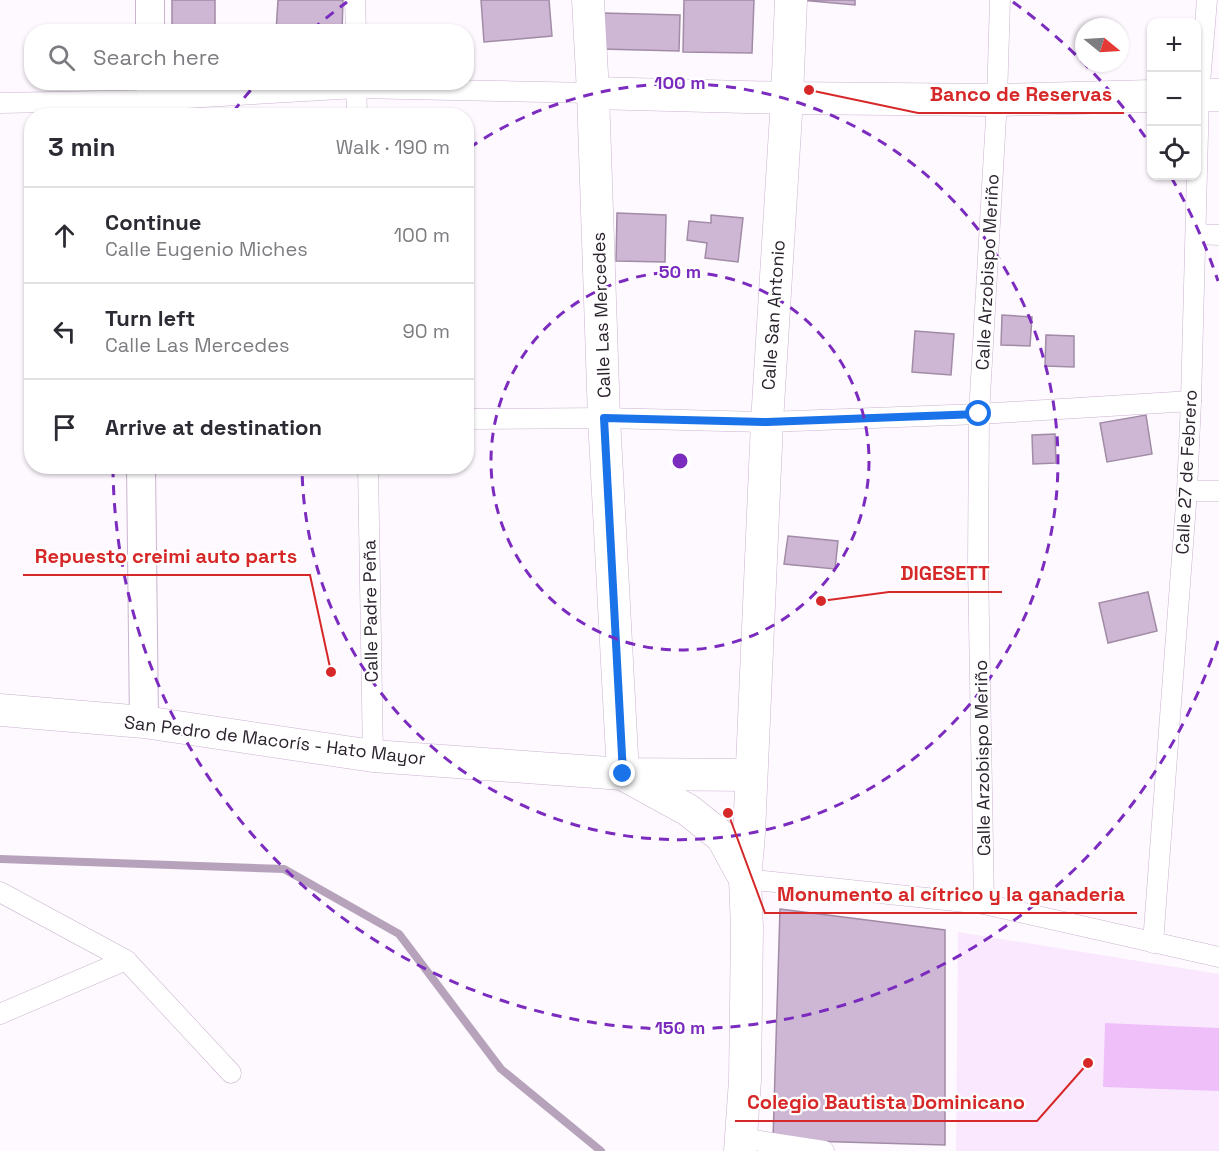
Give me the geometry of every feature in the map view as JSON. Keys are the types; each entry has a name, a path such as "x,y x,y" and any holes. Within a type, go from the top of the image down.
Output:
{"main road":[{"name":"Calle Las Mercedes","path":"588,0 604,418 623,774"},
{"name":"Calle San Antonio","path":"741,1144 745,1080 747,928 745,879 749,834 767,422 791,0"},
{"path":"593,93 997,100 1147,96"},
{"name":"San Pedro de Macorís - Hato Mayor","path":"0,710 144,722 373,756 623,774 751,775"},
{"name":"San Pedro de Macorís - Hato Mayor","path":"623,774 688,810 722,837 745,879"}],"street":[{"path":"150,0 150,24"},
{"path":"355,0 356,24"},
{"name":"Calle Arzobispo Meriño","path":"984,904 978,565 979,414 997,100 1000,0"},
{"name":"Calle 27 de Febrero","path":"1154,944 1187,490 1196,234 1205,95 1207,0"},
{"path":"474,89 593,93"},
{"path":"0,103 151,99 283,90"},
{"path":"356,90 357,108"},
{"path":"1196,234 1219,235"},
{"path":"474,419 604,418 767,422 979,414 1191,401"},
{"path":"141,474 144,722"},
{"name":"Calle Padre Peña","path":"368,474 373,756"},
{"path":"1187,490 1219,491"},
{"path":"745,879 984,904 1219,957"},
{"path":"0,892 126,960 231,1073"},
{"path":"0,1014 126,960"},
{"path":"741,1144 824,1151"}],"shaded area":[{"path":"958,932 1219,974 1219,1151 956,1151"},
{"path":"1105,1023 1219,1028 1219,1091 1103,1087"}],"building":[{"path":"172,0 215,0 215,24 172,24"},
{"path":"278,0 343,0 342,24 276,24"},
{"path":"481,0 549,0 552,36 484,42"},
{"path":"684,0 754,0 752,53 683,52"},
{"path":"800,0 855,0 855,5"},
{"path":"602,13 680,15 679,51 601,49"},
{"path":"617,213 666,215 665,262 616,261"},
{"path":"711,215 743,218 738,262 705,258 707,243 687,240 689,221 711,223"},
{"path":"1002,315 1032,317 1030,346 1001,345"},
{"path":"915,331 954,334 951,375 912,372"},
{"path":"1046,335 1074,336 1074,367 1045,366"},
{"path":"1146,415 1152,454 1107,462 1100,423"},
{"path":"1055,434 1056,463 1033,464 1032,435"},
{"path":"788,536 838,541 835,569 784,564"},
{"path":"1148,592 1157,631 1108,643 1099,603"},
{"path":"780,909 945,930 945,1145 773,1140"}],"waterway":[{"path":"0,859 284,869 399,934 501,1069 601,1151"}],"place":[{"name":"Banco de Reservas","path":"809,90"},
{"name":"DIGESETT","path":"821,601"},
{"name":"Repuesto creimi auto parts","path":"331,672"},
{"name":"Monumento al cítrico y la ganaderia","path":"728,813"},
{"name":"Colegio Bautista Dominicano","path":"1088,1063"}],"route":[{"path":"623,774 604,418 767,422 979,414"}]}
